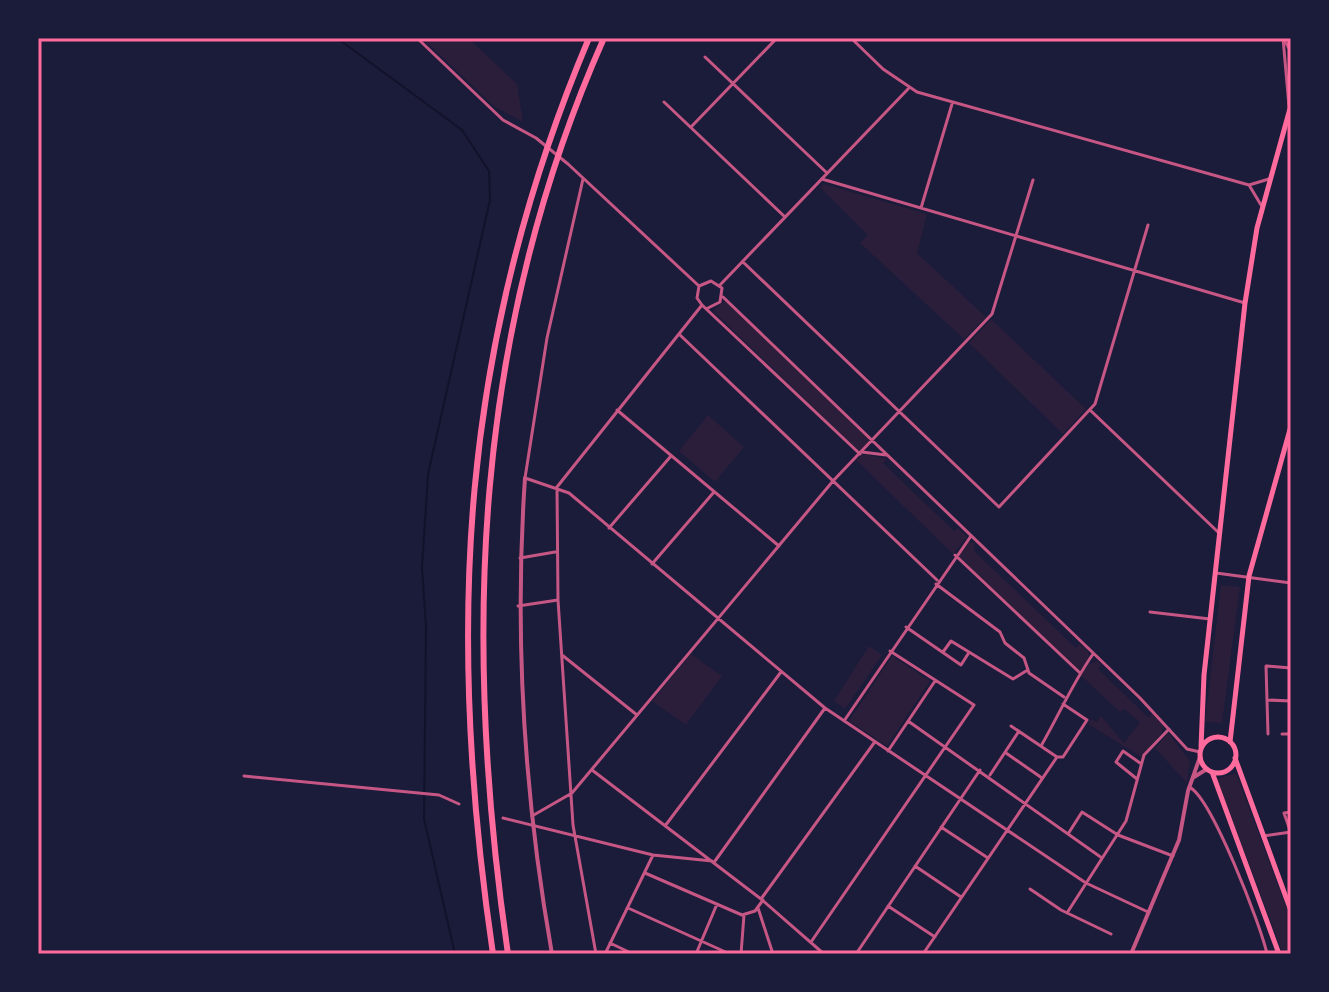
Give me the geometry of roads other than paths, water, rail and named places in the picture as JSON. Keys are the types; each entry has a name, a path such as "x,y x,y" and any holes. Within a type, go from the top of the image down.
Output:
{"highway":[{"path":"493,954 472,757 467,618 469,544 479,432 495,334 540,162 589,38"},
{"path":"508,954 485,732 481,629 484,531 492,443 510,332 552,172 604,38"}],"main road":[{"path":"1279,954 1200,752 1245,303 1269,179 1290,108"},
{"path":"1291,426 1284,462 1249,576 1230,742 1291,911"},
{"path":"1200,752 1214,737 1230,742"},
{"path":"1209,770 1229,769 1235,758"}],"street":[{"path":"417,38 503,120 536,138 699,286"},
{"path":"691,127 777,38"},
{"path":"851,38 908,89 952,104 1249,185 1269,179"},
{"path":"1283,38 1291,52"},
{"path":"1283,38 1290,108"},
{"path":"705,57 827,174"},
{"path":"720,285 908,89"},
{"path":"664,102 785,217"},
{"path":"920,209 952,104"},
{"path":"552,954 532,816 518,606 525,478 547,338 583,179"},
{"path":"822,179 1245,303"},
{"path":"532,816 572,793 833,481 993,312 1033,180"},
{"path":"1249,185 1263,205"},
{"path":"743,262 999,507 1098,398 1148,225"},
{"path":"720,285 707,281 699,286 697,294 702,305 861,453 889,456"},
{"path":"720,285 723,297 1093,654 1187,749 1200,752 1189,787 1182,831 1131,954"},
{"path":"708,308 718,305 723,297"},
{"path":"596,954 574,838 558,600 557,487 702,305"},
{"path":"680,335 936,582 1000,632 1006,645 1024,658 1028,671 1064,697"},
{"path":"617,410 779,546"},
{"path":"1090,410 1221,534"},
{"path":"609,528 671,456"},
{"path":"525,478 569,493 825,708 1086,883 1149,913"},
{"path":"652,564 714,492"},
{"path":"844,721 936,582 971,536"},
{"path":"520,558 556,552"},
{"path":"955,555 1080,673"},
{"path":"1216,573 1291,583"},
{"path":"518,606 558,600"},
{"path":"1150,612 1211,620"},
{"path":"906,627 961,665 969,653"},
{"path":"943,652 951,641 1013,679 1028,671"},
{"path":"811,942 974,705 890,651"},
{"path":"1041,746 1064,697 1093,654"},
{"path":"561,655 637,715"},
{"path":"1268,734 1265,666 1291,668"},
{"path":"665,826 744,716 781,672"},
{"path":"888,751 936,680"},
{"path":"1265,700 1291,701"},
{"path":"1011,726 1057,757 1064,756 1087,720 1062,703"},
{"path":"713,862 825,708"},
{"path":"908,721 1102,858"},
{"path":"1067,913 1118,835 1130,810 1140,763 1169,729"},
{"path":"990,776 1019,731"},
{"path":"1282,734 1291,734"},
{"path":"645,873 744,915 758,908 875,742"},
{"path":"1137,779 1116,762 1123,751 1140,763"},
{"path":"1005,753 1042,778"},
{"path":"923,954 1057,757"},
{"path":"592,770 762,900 824,954"},
{"path":"856,954 980,770"},
{"path":"1192,779 1209,770"},
{"path":"244,776 439,795 459,804"},
{"path":"1189,787 1196,790 1214,818 1267,954"},
{"path":"1068,834 1082,812 1118,835 1173,856"},
{"path":"1263,836 1291,832 1284,813 1291,812"},
{"path":"503,818 574,838 653,855 713,862"},
{"path":"941,827 988,858"},
{"path":"692,859 698,854 697,849"},
{"path":"605,954 653,855"},
{"path":"915,866 961,897"},
{"path":"1030,889 1067,913 1111,934"},
{"path":"696,954 717,904"},
{"path":"888,906 935,937"},
{"path":"628,908 730,954"},
{"path":"758,908 773,954"},
{"path":"741,954 744,915"},
{"path":"610,943 633,954"}],"waterway":[{"path":"337,38 462,130 489,171 490,200 428,474 422,568 426,627 424,819 455,954"}]}
